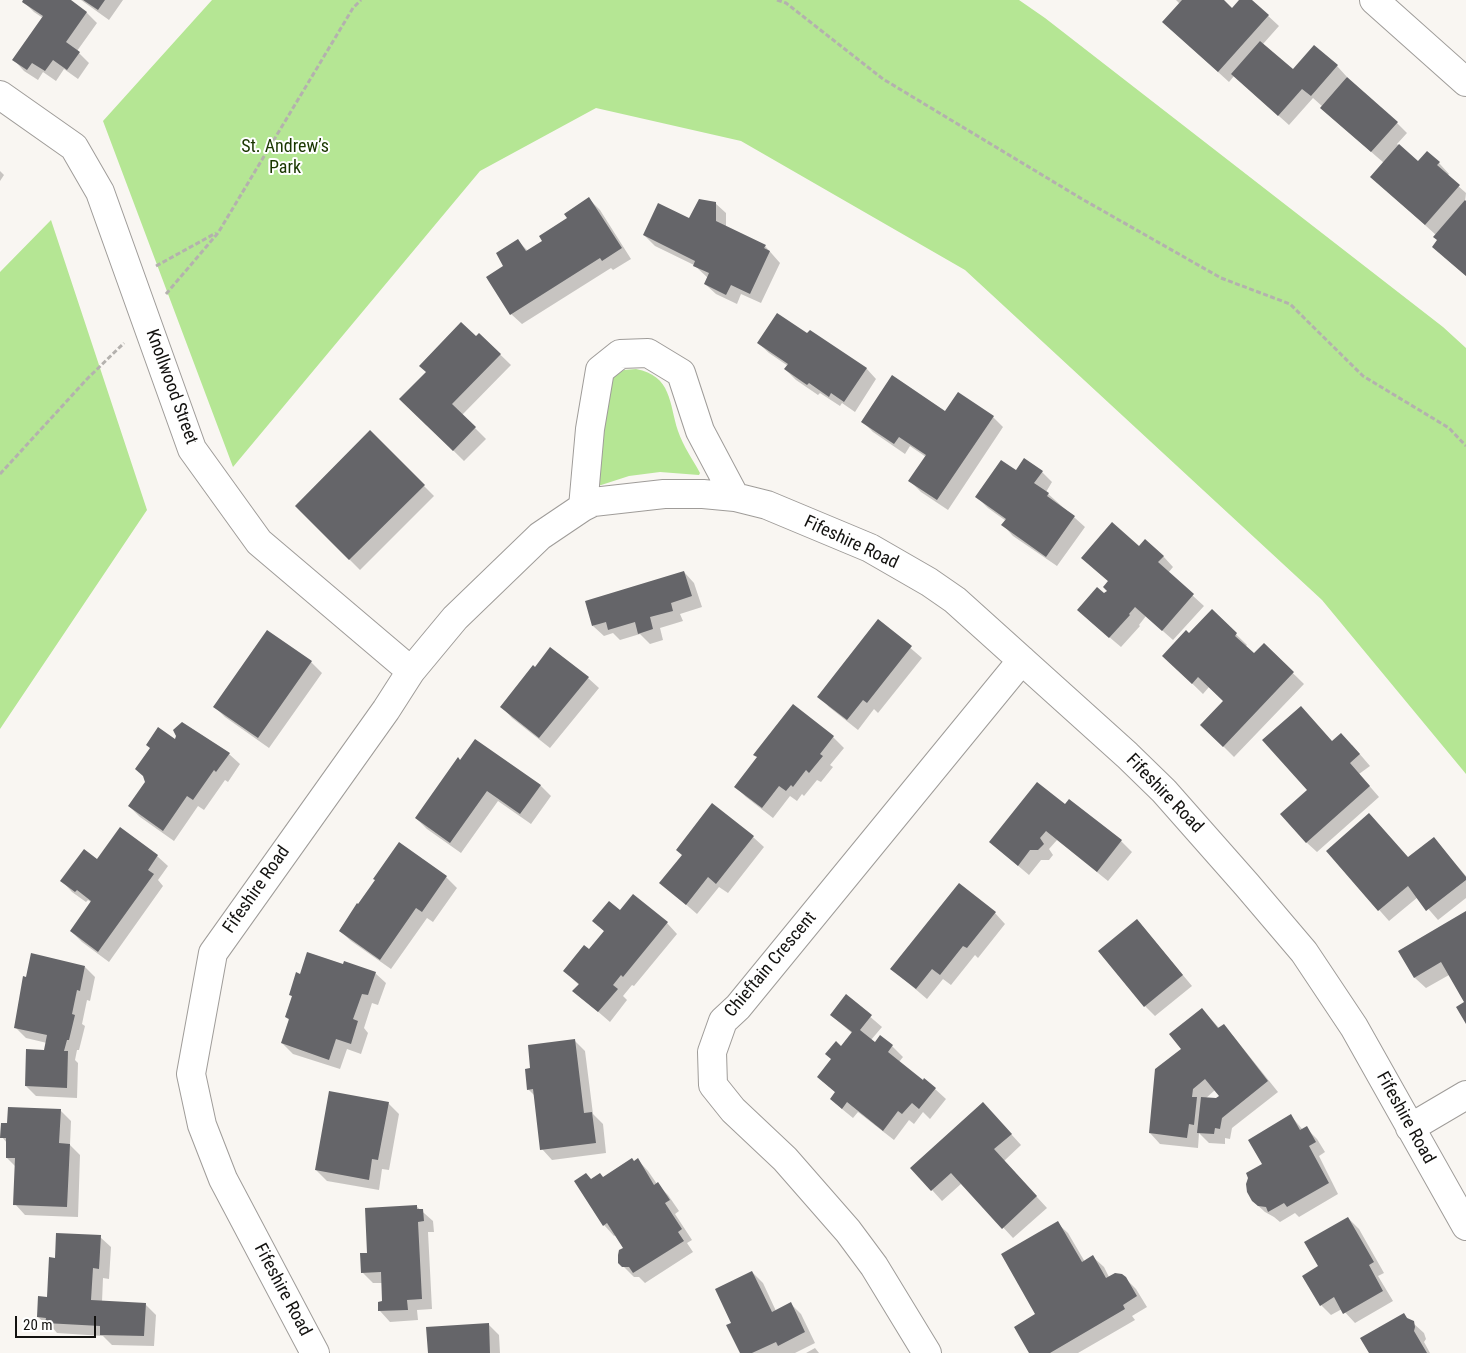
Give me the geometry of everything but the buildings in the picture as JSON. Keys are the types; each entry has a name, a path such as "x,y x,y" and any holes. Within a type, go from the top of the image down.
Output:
{"street":[{"path":"1374,0 1466,82"},
{"name":"Knollwood Street","path":"0,95 74,147 100,192 192,448 242,519 259,542 411,671"},
{"path":"583,507 590,429 600,370 620,354 648,353 681,374 700,431 735,497"},
{"name":"Fifeshire Road","path":"316,1353 223,1179 202,1125 191,1074 213,953 386,710 411,671 455,618 540,536 583,507 593,502 664,494 703,494 735,497 767,506 879,553 930,582 955,600 1127,755 1164,791 1304,952 1354,1027 1466,1226"},
{"name":"Chieftain Crescent","path":"927,1353 874,1266 848,1231 785,1159 733,1110 713,1085 712,1052 723,1021 738,1007 1022,660"},
{"path":"1410,1128 1466,1096"}],"path":[{"path":"161,300 218,233 348,16 361,0"},
{"path":"777,0 786,3 884,79 1082,199 1221,278 1290,304 1364,376 1449,428 1466,446"},
{"path":"149,270 218,233"},
{"path":"0,474 86,378 128,339"}],"green space":[{"name":"St. Andrew’s Park","path":"212,0 1019,0 1045,18 1443,327 1466,348 1466,774 1322,600 965,270 741,141 596,108 480,171 233,467 103,121"},
{"path":"51,220 147,510 0,729 0,272"},
{"path":"636,369 648,373 663,384 680,437 700,473 699,475 660,472 629,476 595,487 612,378 624,370"}]}
